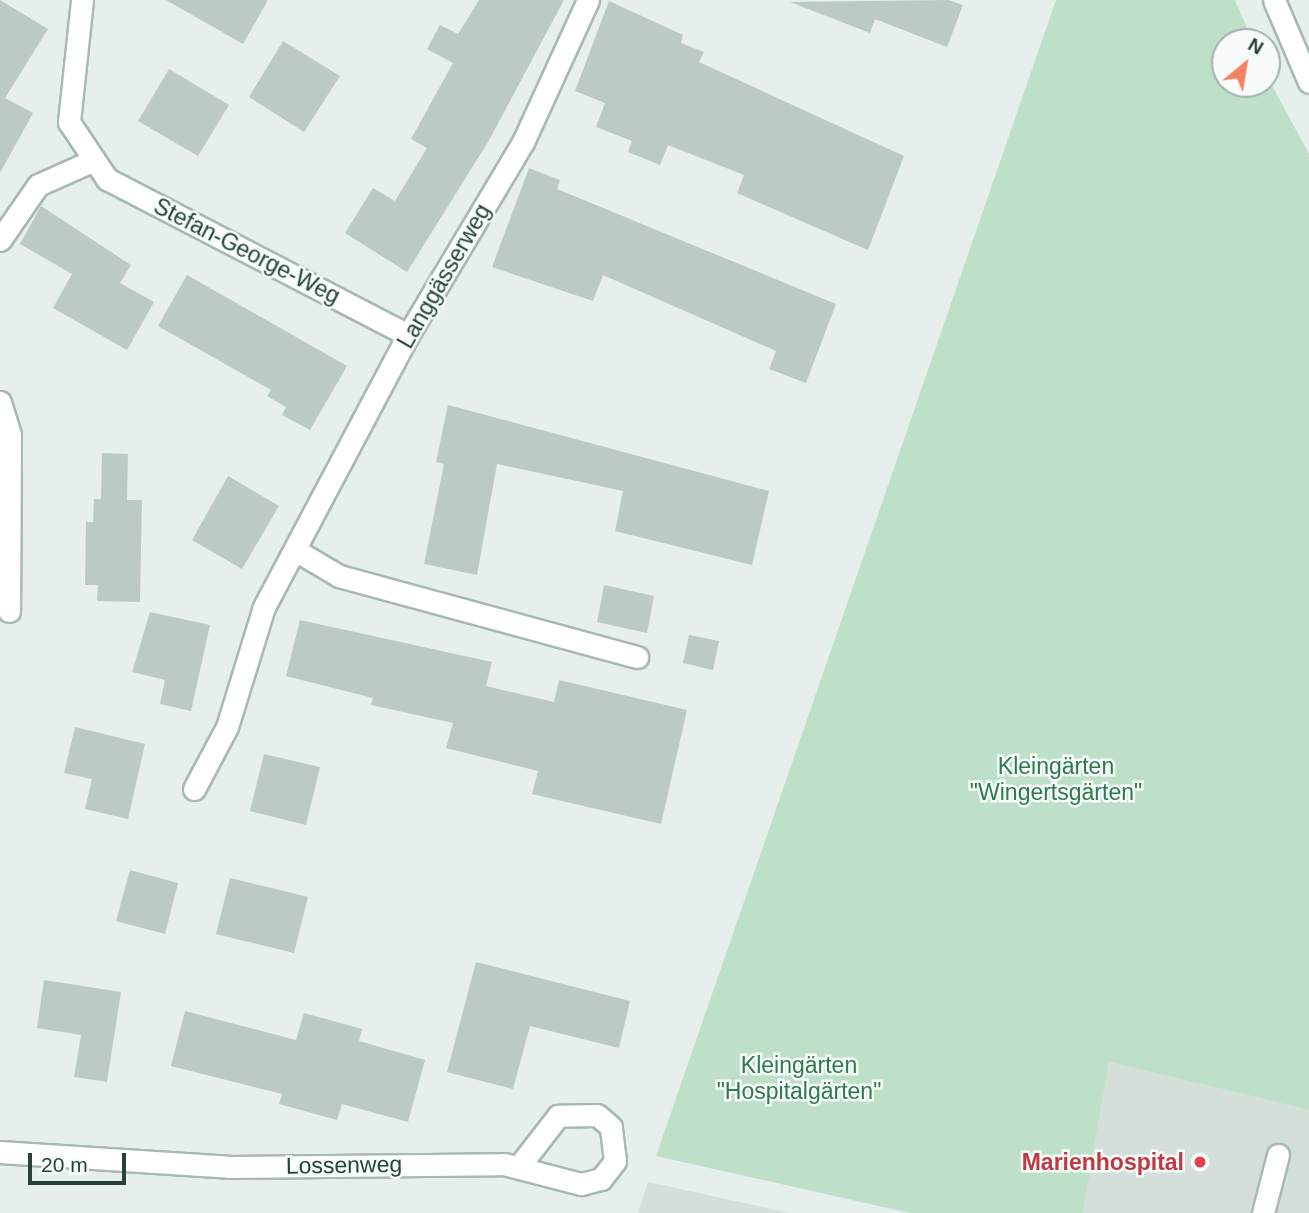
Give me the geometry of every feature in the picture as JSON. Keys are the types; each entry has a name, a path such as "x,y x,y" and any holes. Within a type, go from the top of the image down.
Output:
{"street":[{"name":"Stefan-George-Weg","path":"82,0 69,122 107,179 408,335"},
{"name":"Langgässerweg","path":"194,789 227,727 264,607 408,335 523,142 587,0"},
{"path":"1274,0 1309,82"},
{"path":"0,240 38,185 94,160"},
{"path":"0,402 10,435 9,611"},
{"path":"295,550 339,576 637,657"},
{"name":"Lossenweg","path":"0,1152 229,1167 520,1165"},
{"path":"1263,1213 1278,1154"}],"shaded area":[{"name":"Marienhospital","path":"1109,1062 1309,1110 1309,1213 1083,1213"},
{"path":"648,1182 791,1213 638,1213"}],"green space":[{"name":"Kleingärten \"Wingertsgärten\"","path":"1056,0 1235,0 1247,28 1211,28 1211,98 1279,98 1309,154 1309,1110 1109,1062 1083,1213 910,1213 656,1156"}],"building":[{"path":"0,0 48,29 5,98 33,113 0,173"},
{"path":"166,0 268,0 243,44"},
{"path":"479,0 564,0 488,142 407,272 345,233 373,188 395,201 427,148 411,139 453,63 427,49 440,25 458,34"},
{"path":"948,0 963,5 947,47 875,19 870,33 790,2"},
{"path":"609,1 683,35 681,43 704,52 699,62 904,156 868,250 737,193 744,175 668,145 660,165 628,152 632,141 596,127 605,103 575,91"},
{"path":"283,41 340,76 304,132 249,97"},
{"path":"169,69 229,105 198,156 138,121"},
{"path":"529,168 560,180 557,189 836,304 806,383 769,369 776,351 603,275 593,301 492,267"},
{"path":"41,206 131,265 120,283 154,302 127,350 53,308 72,274 20,244"},
{"path":"187,275 347,366 310,430 282,415 286,407 267,396 271,390 158,326"},
{"path":"448,405 769,491 752,565 615,531 623,491 497,464 477,575 424,564 444,464 436,462"},
{"path":"102,453 128,454 127,500 142,500 140,602 97,601 98,585 85,585 86,522 93,522 94,499 101,499"},
{"path":"228,476 279,506 242,569 192,540"},
{"path":"604,585 654,596 647,633 597,622"},
{"path":"150,612 210,625 191,711 160,704 165,680 132,672"},
{"path":"300,620 492,662 486,686 554,702 559,680 687,710 661,824 532,794 538,771 446,748 453,723 371,705 373,698 286,676"},
{"path":"689,635 719,641 713,670 683,663"},
{"path":"75,727 145,744 128,819 85,809 92,779 64,773"},
{"path":"264,754 320,767 306,825 250,811"},
{"path":"130,870 178,883 165,934 116,921"},
{"path":"230,878 308,897 294,953 216,934"},
{"path":"476,962 630,1001 619,1048 530,1026 513,1089 447,1072"},
{"path":"44,980 121,992 107,1082 74,1077 81,1035 37,1028"},
{"path":"185,1011 296,1040 304,1013 362,1029 359,1041 425,1060 408,1122 342,1104 337,1120 279,1104 282,1094 171,1066"}],"place":[{"name":"Marienhospital","path":"1200,1162"}],"park label":[{"name":"Kleingärten \"Hospitalgärten\"","path":"799,1078"}]}
